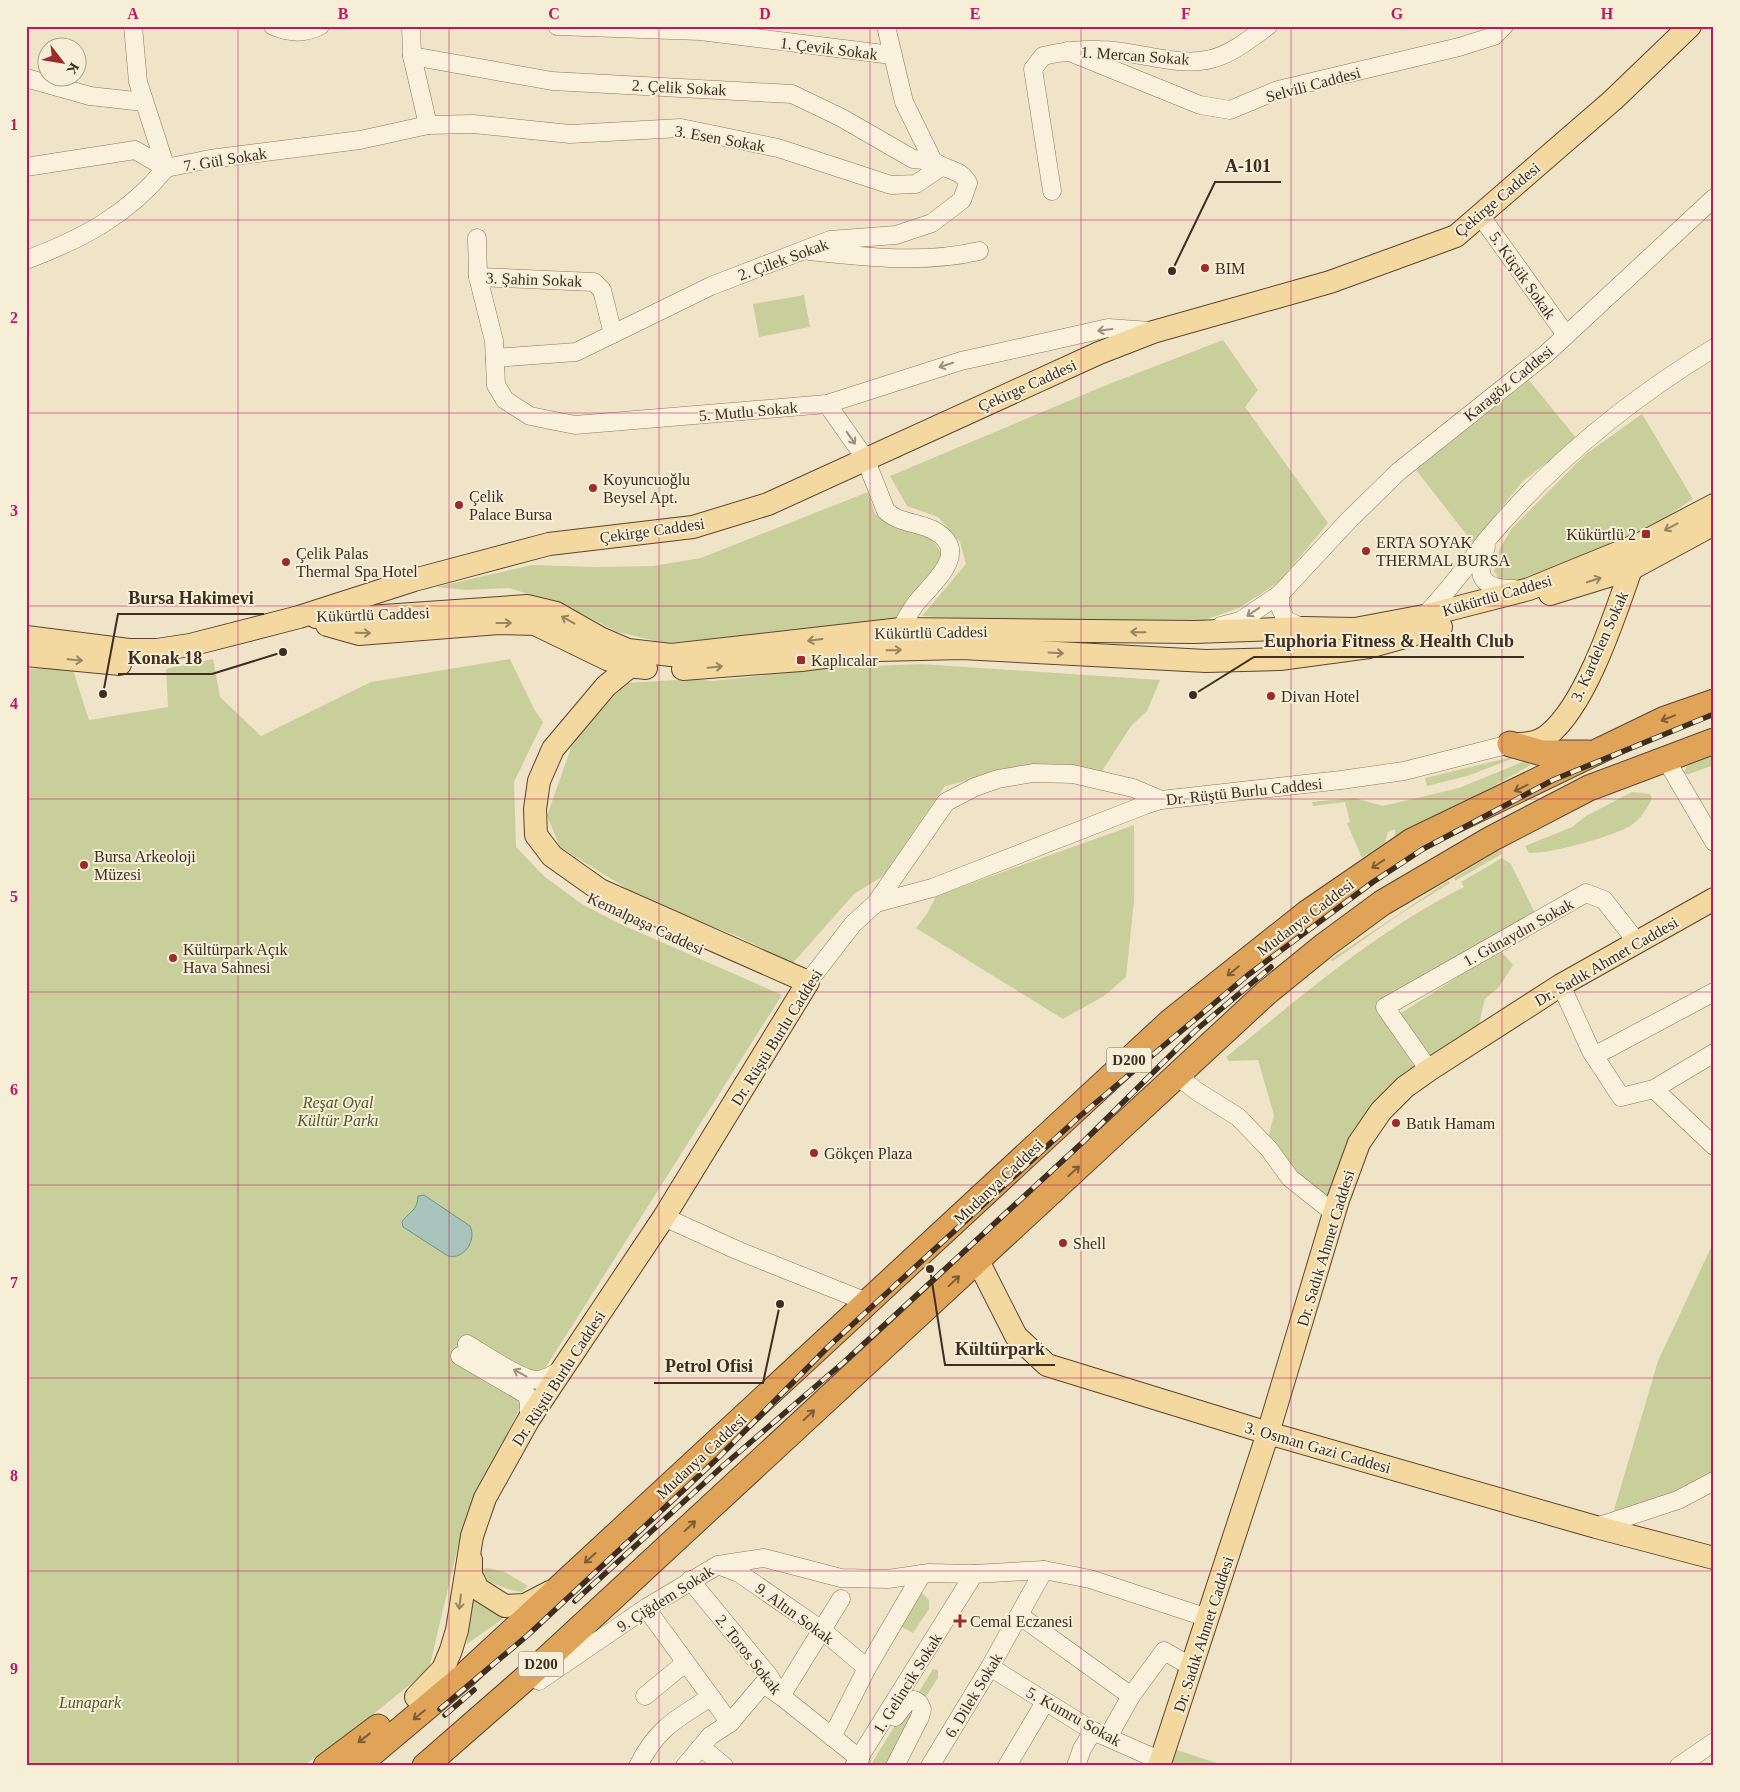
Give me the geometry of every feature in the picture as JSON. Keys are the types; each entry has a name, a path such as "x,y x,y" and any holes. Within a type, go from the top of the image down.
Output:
{"highway":[{"name":"Mudanya Caddesi","path":"357,1766 445,1694 558,1587 1171,1021 1307,913 1412,841 1665,719 1714,702"},
{"name":"D200","path":"425,1766 528,1676 1266,993 1325,945 1382,903 1542,810 1589,788 1714,741"},
{"path":"1510,744 1542,753 1596,752"},
{"path":"448,1766 539,1681 604,1616 655,1559"},
{"path":"326,1766 558,1587"}],"main road":[{"name":"Çekirge Caddesi","path":"26,655 154,665 196,657 299,617 414,580 548,544 693,527 768,504 869,466 1090,357 1153,332 1330,282 1456,236 1613,100 1690,26"},
{"name":"Kükürtlü Caddesi","path":"612,654 628,650 649,654 672,655 901,629 1194,632 1303,628 1355,629 1424,616 1529,589 1642,543 1714,505"},
{"name":"Kükürtlü Caddesi","path":"299,617 359,634 499,623 535,624 612,654 666,671 801,660 878,650 962,648 1206,661 1280,659 1369,647 1501,610 1631,569 1714,524"},
{"name":"3. Kardelen Sokak","path":"1510,744 1530,743 1546,736 1564,719 1578,697 1594,663 1631,569"},
{"name":"Çekirge Caddesi","path":"26,637 129,650 157,650 190,645 299,617"},
{"path":"612,654 649,654"},
{"name":"Kemalpaşa Caddesi","path":"612,654 594,682 544,740 532,764 524,787 522,808 523,833 532,852 549,869 590,900 804,987"},
{"name":"Dr. Sadık Ahmet Caddesi","path":"1160,1763 1268,1433 1334,1213 1359,1144 1381,1111 1405,1087 1429,1070 1561,985 1714,900"},
{"name":"Dr. Rüştü Burlu Caddesi","path":"472,1536 485,1498 529,1419 664,1217 804,987"},
{"name":"3. Osman Gazi Caddesi","path":"977,1259 1016,1336 1047,1365 1268,1433 1596,1527 1714,1558"},
{"path":"472,1536 471,1575 478,1589 489,1598 505,1606 526,1605 558,1587"},
{"path":"416,1697 443,1669 451,1650 457,1630 472,1536"}],"street":[{"path":"26,260 62,247 103,224 141,197 166,168 138,82 133,26"},
{"path":"273,26 289,33 308,32 320,26"},
{"path":"411,26 412,56 428,125"},
{"name":"1. Çevik Sokak","path":"557,26 700,31 892,55"},
{"path":"886,26 904,102 937,164"},
{"name":"1. Mercan Sokak","path":"1052,191 1034,69 1043,56 1066,51 1101,50 1179,60 1211,59 1232,50 1268,26"},
{"name":"Selvili Caddesi","path":"1066,51 1200,105 1230,110 1278,90 1434,54 1494,36 1504,26"},
{"name":"2. Çelik Sokak","path":"412,56 552,81 792,94 842,118 913,159 937,164"},
{"path":"26,78 90,96 144,102"},
{"name":"3. Esen Sokak","path":"428,125 474,124 570,134 681,128 778,148 891,185 916,184 937,164"},
{"name":"7. Gül Sokak","path":"26,167 135,150 166,168 210,159 360,140 428,125"},
{"name":"2. Çilek Sokak","path":"495,358 576,352 711,286 830,240 896,235 932,223 962,200 968,183 960,171 937,164"},
{"name":"Karagöz Caddesi","path":"1194,632 1240,621 1280,594 1348,521 1398,472 1566,336 1714,198"},
{"name":"5. Küçük Sokak","path":"1480,215 1566,336"},
{"name":"5. Mutlu Sokak","path":"476,238 478,277 494,341 496,385 504,400 530,416 575,425 827,404 979,356 1108,328 1153,332"},
{"path":"804,250 889,258 959,256 979,251"},
{"name":"3. Şahin Sokak","path":"478,277 594,282 602,290 613,334"},
{"path":"1424,616 1444,597 1490,537 1569,453 1667,376 1714,348"},
{"path":"827,404 869,466 886,511 893,517 935,531 946,540 951,552 947,566 914,606 901,629"},
{"path":"1490,537 1481,560 1480,573 1485,582 1499,589 1529,589"},
{"path":"1280,594 1280,607 1286,620 1303,628"},
{"name":"Dr. Rüştü Burlu Caddesi","path":"804,987 853,924 876,903 932,888 1161,800 1404,771 1510,744"},
{"path":"1665,758 1714,842"},
{"path":"876,903 946,802 975,786 998,779 1033,773 1074,774 1133,788 1161,800"},
{"name":"1. Günaydın Sokak","path":"1429,1070 1386,1007 1586,893 1604,900 1637,942"},
{"path":"1561,985 1594,1056 1621,1097 1654,1089 1714,1053"},
{"path":"1594,1056 1714,992"},
{"path":"1177,1076 1198,1092 1238,1117 1264,1143 1290,1178 1334,1213"},
{"path":"1654,1089 1714,1146"},
{"path":"664,1217 739,1251 867,1302"},
{"path":"529,1419 530,1404 527,1396 464,1350 526,1377 538,1380 551,1376 564,1368"},
{"path":"1596,1527 1678,1500 1714,1481"},
{"name":"9. Çiğdem Sokak","path":"539,1681 690,1580 718,1565 764,1558 841,1578 888,1579 922,1574 974,1574 1044,1570 1090,1579 1208,1618"},
{"name":"9. Altın Sokak","path":"718,1565 739,1572 822,1631 867,1668"},
{"name":"6. Dilek Sokak","path":"930,1766 990,1667 1044,1570"},
{"path":"832,1736 867,1668 922,1574"},
{"name":"1. Gelincik Sokak","path":"859,1763 974,1574"},
{"name":"2. Toros Sokak","path":"690,1580 769,1676 781,1696 832,1736 859,1763"},
{"path":"685,1766 710,1736 730,1723 762,1684 781,1696 841,1599"},
{"path":"646,1608 730,1723"},
{"path":"1019,1615 1132,1696"},
{"path":"1076,1766 1082,1749 1101,1734 1132,1696 1164,1651 1192,1667"},
{"path":"645,1696 685,1663"},
{"name":"5. Kumru Sokak","path":"990,1667 1044,1702 1101,1734 1160,1763"},
{"path":"638,1766 648,1745 667,1724 711,1697"},
{"path":"859,1763 899,1711 907,1702 914,1700 922,1708 920,1717 895,1766"},
{"path":"1007,1766 1044,1702"},
{"path":"1688,1764 1714,1742"},
{"path":"701,1747 724,1766"}],"green space":[{"path":"804,295 810,327 759,337 753,304"},
{"path":"1223,340 1258,390 1245,407 1328,523 1279,582 1239,608 1193,624 1001,621 922,616 966,564 960,542 938,517 907,506 890,476 1104,386"},
{"path":"1528,379 1577,439 1523,481 1473,543 1416,470"},
{"path":"1642,414 1693,499 1650,528 1585,562 1530,575 1513,583 1499,580 1494,571 1499,550 1512,528 1586,454"},
{"path":"868,492 875,514 897,525 924,534 934,542 942,555 937,568 898,621 665,643 617,632 567,606 509,588 467,590 436,587 532,565 653,566 701,558"},
{"name":"Reşat Oyal Kültür Parkı","path":"213,659 220,697 261,736 371,682 510,659 534,709 543,722 514,782 516,847 545,877 582,904 618,923 782,995 518,1411 462,1529 429,1669 339,1742 302,1766 26,1766 26,669 72,667 89,720 168,707 166,669"},
{"path":"921,664 1160,680 1147,711 1131,726 1102,771 1063,764 1001,772 945,786 883,876 854,894 793,963 735,935 650,903 560,847 547,816 574,739 626,683 693,679 713,681 828,668"},
{"path":"1714,754 1714,765 1689,774 1683,774 1688,764"},
{"path":"1514,758 1467,776 1427,786 1425,778"},
{"path":"1525,761 1531,765 1395,841 1395,829 1388,832 1385,843 1362,858 1347,823 1350,822 1345,802 1313,806 1312,802 1355,798 1383,806 1459,788"},
{"path":"1632,792 1650,794 1652,799 1637,821 1630,826 1595,840 1551,851 1529,853 1525,846 1572,827 1586,816"},
{"path":"1134,825 1134,901 1126,977 1104,996 1063,1019 916,928 927,914 936,896"},
{"path":"1499,850 1502,852 1500,855 1455,881 1454,878"},
{"path":"1502,858 1511,864 1536,915 1394,998 1394,1035 1416,1069 1326,1200 1295,1172 1268,1138 1274,1115 1258,1060 1229,1061 1226,1057 1370,944 1431,905 1464,887 1461,882"},
{"path":"1448,881 1450,883 1400,914 1333,961 1330,960"},
{"path":"1500,950 1513,965 1499,987 1485,999 1478,1028 1430,1058 1398,1015"},
{"path":"1714,1241 1714,1477 1611,1520 1658,1361"},
{"path":"488,1568 505,1572 528,1586 522,1592 509,1589 496,1585 474,1570"},
{"path":"919,1590 929,1600 929,1609 913,1633 895,1623"},
{"path":"471,1594 504,1618 467,1644"},
{"path":"933,1669 938,1670 938,1678 925,1698 917,1695"},
{"path":"919,1708 886,1766 870,1766 904,1711"},
{"path":"1177,1750 1226,1766 1171,1766"}],"water":[{"path":"424,1195 470,1226 472,1237 468,1248 464,1252 459,1255 448,1256 403,1227 402,1222 415,1208 418,1196"}],"railway":[{"path":"440,1709 528,1635 719,1457 829,1346 1080,1116 1248,975 1373,882 1423,849 1553,780 1714,714"},
{"path":"575,1601 724,1465 844,1362 1083,1142 1196,1030 1271,967"},
{"path":"445,1715 474,1690"}],"place":[{"name":"BIM","path":"1205,268"},
{"name":"A-101","path":"1172,271"},
{"name":"Koyuncuoğlu Beysel Apt.","path":"593,488"},
{"name":"Çelik Palace Bursa","path":"459,505"},
{"name":"Kükürtlü 2","path":"1646,534"},
{"name":"ERTA SOYAK THERMAL BURSA","path":"1366,551"},
{"name":"Çelik Palas Thermal Spa Hotel","path":"286,562"},
{"name":"Konak 18","path":"283,652"},
{"name":"Kaplıcalar","path":"801,660"},
{"name":"Bursa Hakimevi","path":"103,694"},
{"name":"Euphoria Fitness & Health Club","path":"1193,695"},
{"name":"Divan Hotel","path":"1271,696"},
{"name":"Bursa Arkeoloji Müzesi","path":"84,865"},
{"name":"Kültürpark Açık Hava Sahnesi","path":"173,958"},
{"name":"Batık Hamam","path":"1396,1123"},
{"name":"Gökçen Plaza","path":"814,1153"},
{"name":"Shell","path":"1063,1243"},
{"name":"Kültürpark","path":"930,1269"},
{"name":"Petrol Ofisi","path":"780,1304"},
{"name":"Cemal Eczanesi","path":"960,1621"}],"park label":[{"name":"Lunapark","path":"90,1702"}]}
